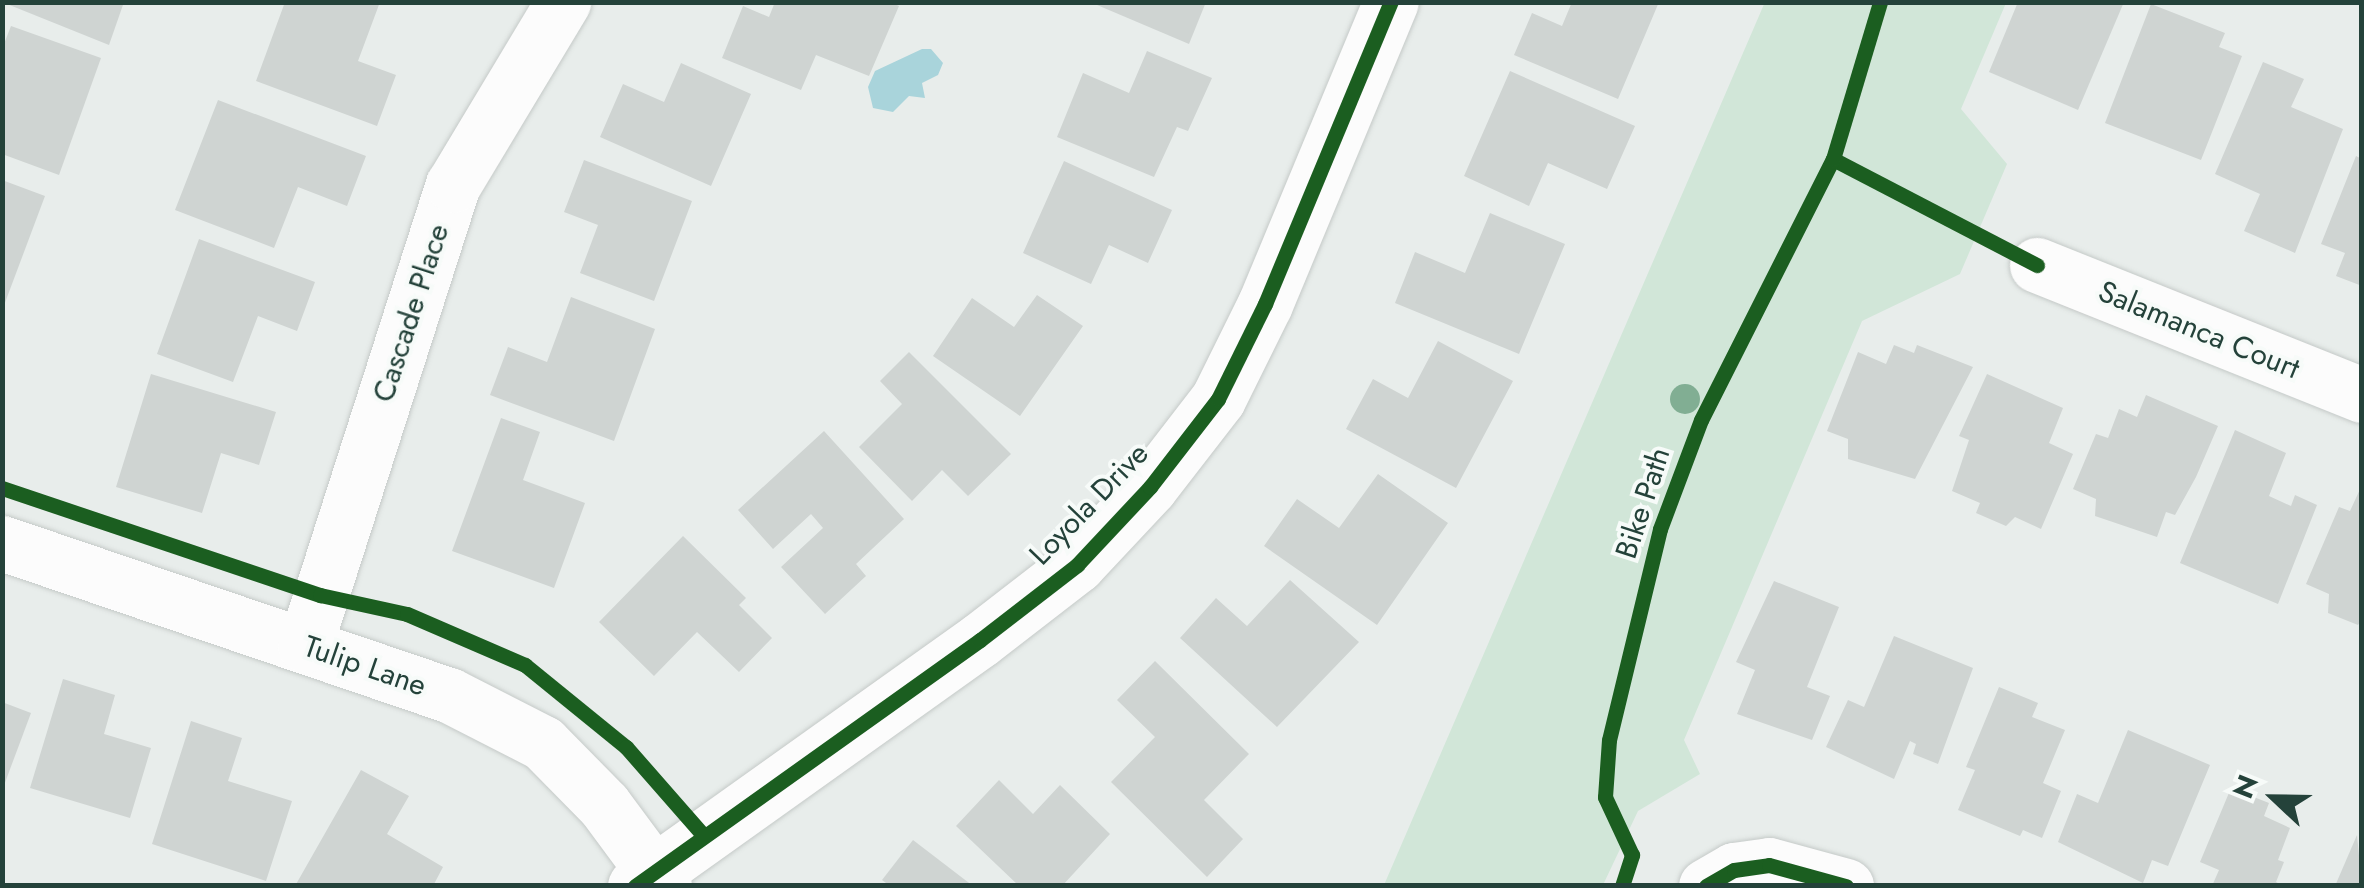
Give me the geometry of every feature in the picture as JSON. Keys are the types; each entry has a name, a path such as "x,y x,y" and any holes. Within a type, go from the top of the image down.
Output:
{"street":[{"name":"Cascade Place","path":"305,645 453,185 563,2"},
{"name":"Loyola Drive","path":"651,881 1077,565 1150,487 1218,398 1266,304 1391,2"},
{"name":"Salamanca Court","path":"2037,265 2362,395"},
{"name":"Tulip Lane","path":"2,544 449,695 543,743 604,805 651,881"},
{"path":"1706,886 1734,870 1769,865 1846,886"}],"green space":[{"path":"1765,2 2006,3 1961,109 2007,164 1960,274 1862,321 1684,740 1700,774 1638,811 1603,885 1384,885"}],"water":[{"path":"922,49 931,49 943,63 938,75 922,83 925,98 909,96 893,112 873,108 868,87 875,71"}],"building":[{"path":"2,2 124,2 109,45"},
{"path":"285,2 380,2 358,61 396,75 377,126 256,81"},
{"path":"775,2 890,2 899,6 869,76 816,55 801,90 722,58 743,6 769,17"},
{"path":"1090,2 1206,2 1189,44"},
{"path":"1572,2 1659,2 1618,99 1514,55 1532,13 1562,26"},
{"path":"2018,2 2124,2 2078,110 1989,72"},
{"path":"2151,4 2225,33 2219,47 2242,56 2201,160 2105,123"},
{"path":"11,26 101,58 59,175 2,154 2,49"},
{"path":"1147,51 1212,78 1188,131 1177,127 1154,177 1057,137 1083,73 1129,93"},
{"path":"2263,62 2304,79 2291,107 2343,129 2295,253 2244,231 2260,194 2215,174"},
{"path":"681,63 751,94 711,186 600,137 623,84 664,102"},
{"path":"1510,71 1635,126 1607,189 1548,163 1529,206 1464,176"},
{"path":"218,100 366,156 347,206 298,187 274,248 175,210"},
{"path":"2356,156 2362,159 2362,286 2336,276 2345,253 2321,244"},
{"path":"584,160 692,201 654,301 580,273 598,225 564,212"},
{"path":"1064,161 1172,210 1148,263 1109,245 1091,284 1023,253"},
{"path":"2,180 45,196 3,308 2,308"},
{"path":"1490,213 1565,244 1519,354 1395,303 1415,252 1465,273"},
{"path":"199,239 315,282 297,331 258,316 233,382 157,354"},
{"path":"1037,295 1083,326 1020,416 933,356 972,298 1014,327"},
{"path":"571,297 655,329 614,441 490,395 508,347 547,362"},
{"path":"1438,341 1513,381 1456,488 1346,429 1373,379 1408,398"},
{"path":"1894,345 1914,353 1917,345 1973,367 1915,479 1848,459 1848,439 1827,431 1858,352 1886,364"},
{"path":"909,352 1011,454 968,496 942,470 912,501 859,447 902,404 880,381"},
{"path":"151,374 276,412 259,465 221,453 202,513 116,487"},
{"path":"1987,374 2063,408 2049,443 2073,454 2041,529 2015,517 2006,526 1976,513 1980,503 1952,491 1969,440 1959,436"},
{"path":"2146,395 2218,426 2196,477 2175,515 2166,512 2157,537 2095,516 2096,499 2073,489 2096,434 2108,438 2119,409 2137,417"},
{"path":"501,418 540,432 523,480 585,503 554,588 452,551"},
{"path":"2235,430 2286,453 2269,496 2291,506 2295,495 2317,505 2278,604 2180,563"},
{"path":"824,431 904,519 856,564 866,576 825,614 781,567 823,528 811,514 773,549 738,510"},
{"path":"1378,474 1448,523 1377,625 1264,546 1297,499 1339,528"},
{"path":"2362,485 2362,619 2358,625 2328,613 2329,594 2306,584 2339,507 2350,511"},
{"path":"683,536 746,598 739,605 772,638 739,672 697,632 654,676 599,622"},
{"path":"1290,580 1359,642 1277,727 1180,638 1216,598 1247,626"},
{"path":"1774,581 1839,607 1807,687 1830,696 1812,740 1737,714 1755,670 1736,662"},
{"path":"1894,636 1973,668 1938,764 1913,754 1916,744 1910,741 1894,779 1826,747 1848,700 1864,707"},
{"path":"1155,661 1249,754 1204,800 1243,839 1207,877 1111,782 1155,737 1117,700"},
{"path":"63,679 115,695 104,734 151,748 130,818 30,788"},
{"path":"1999,687 2038,703 2032,717 2065,730 2043,783 2061,791 2042,838 2023,830 2020,836 1958,810 1975,770 1966,767"},
{"path":"2,702 31,713 3,788 2,788"},
{"path":"191,721 242,738 228,781 292,801 266,881 152,844"},
{"path":"2128,730 2210,765 2168,866 2152,860 2143,883 2058,842 2077,794 2098,803"},
{"path":"361,770 409,796 387,834 443,867 433,886 295,886"},
{"path":"999,780 1033,814 1060,785 1110,834 1062,886 1019,886 956,826"},
{"path":"2231,788 2269,803 2264,816 2290,828 2278,860 2284,862 2276,882 2283,886 2212,886 2219,870 2200,862"},
{"path":"2357,835 2362,886 2335,886"},
{"path":"913,840 973,886 890,886 882,880"}],"cycle path":[{"path":"635,886 980,640 1077,565 1150,487 1218,399 1265,304 1391,2"},
{"name":"Bike Path","path":"1622,886 1632,855 1605,797 1609,740 1660,529 1701,420 1833,159 1880,2"},
{"path":"1833,159 2037,265"},
{"path":"2,488 320,595 407,614 525,665 626,747 703,835"},
{"path":"1706,886 1734,870 1769,865 1846,886"}]}
